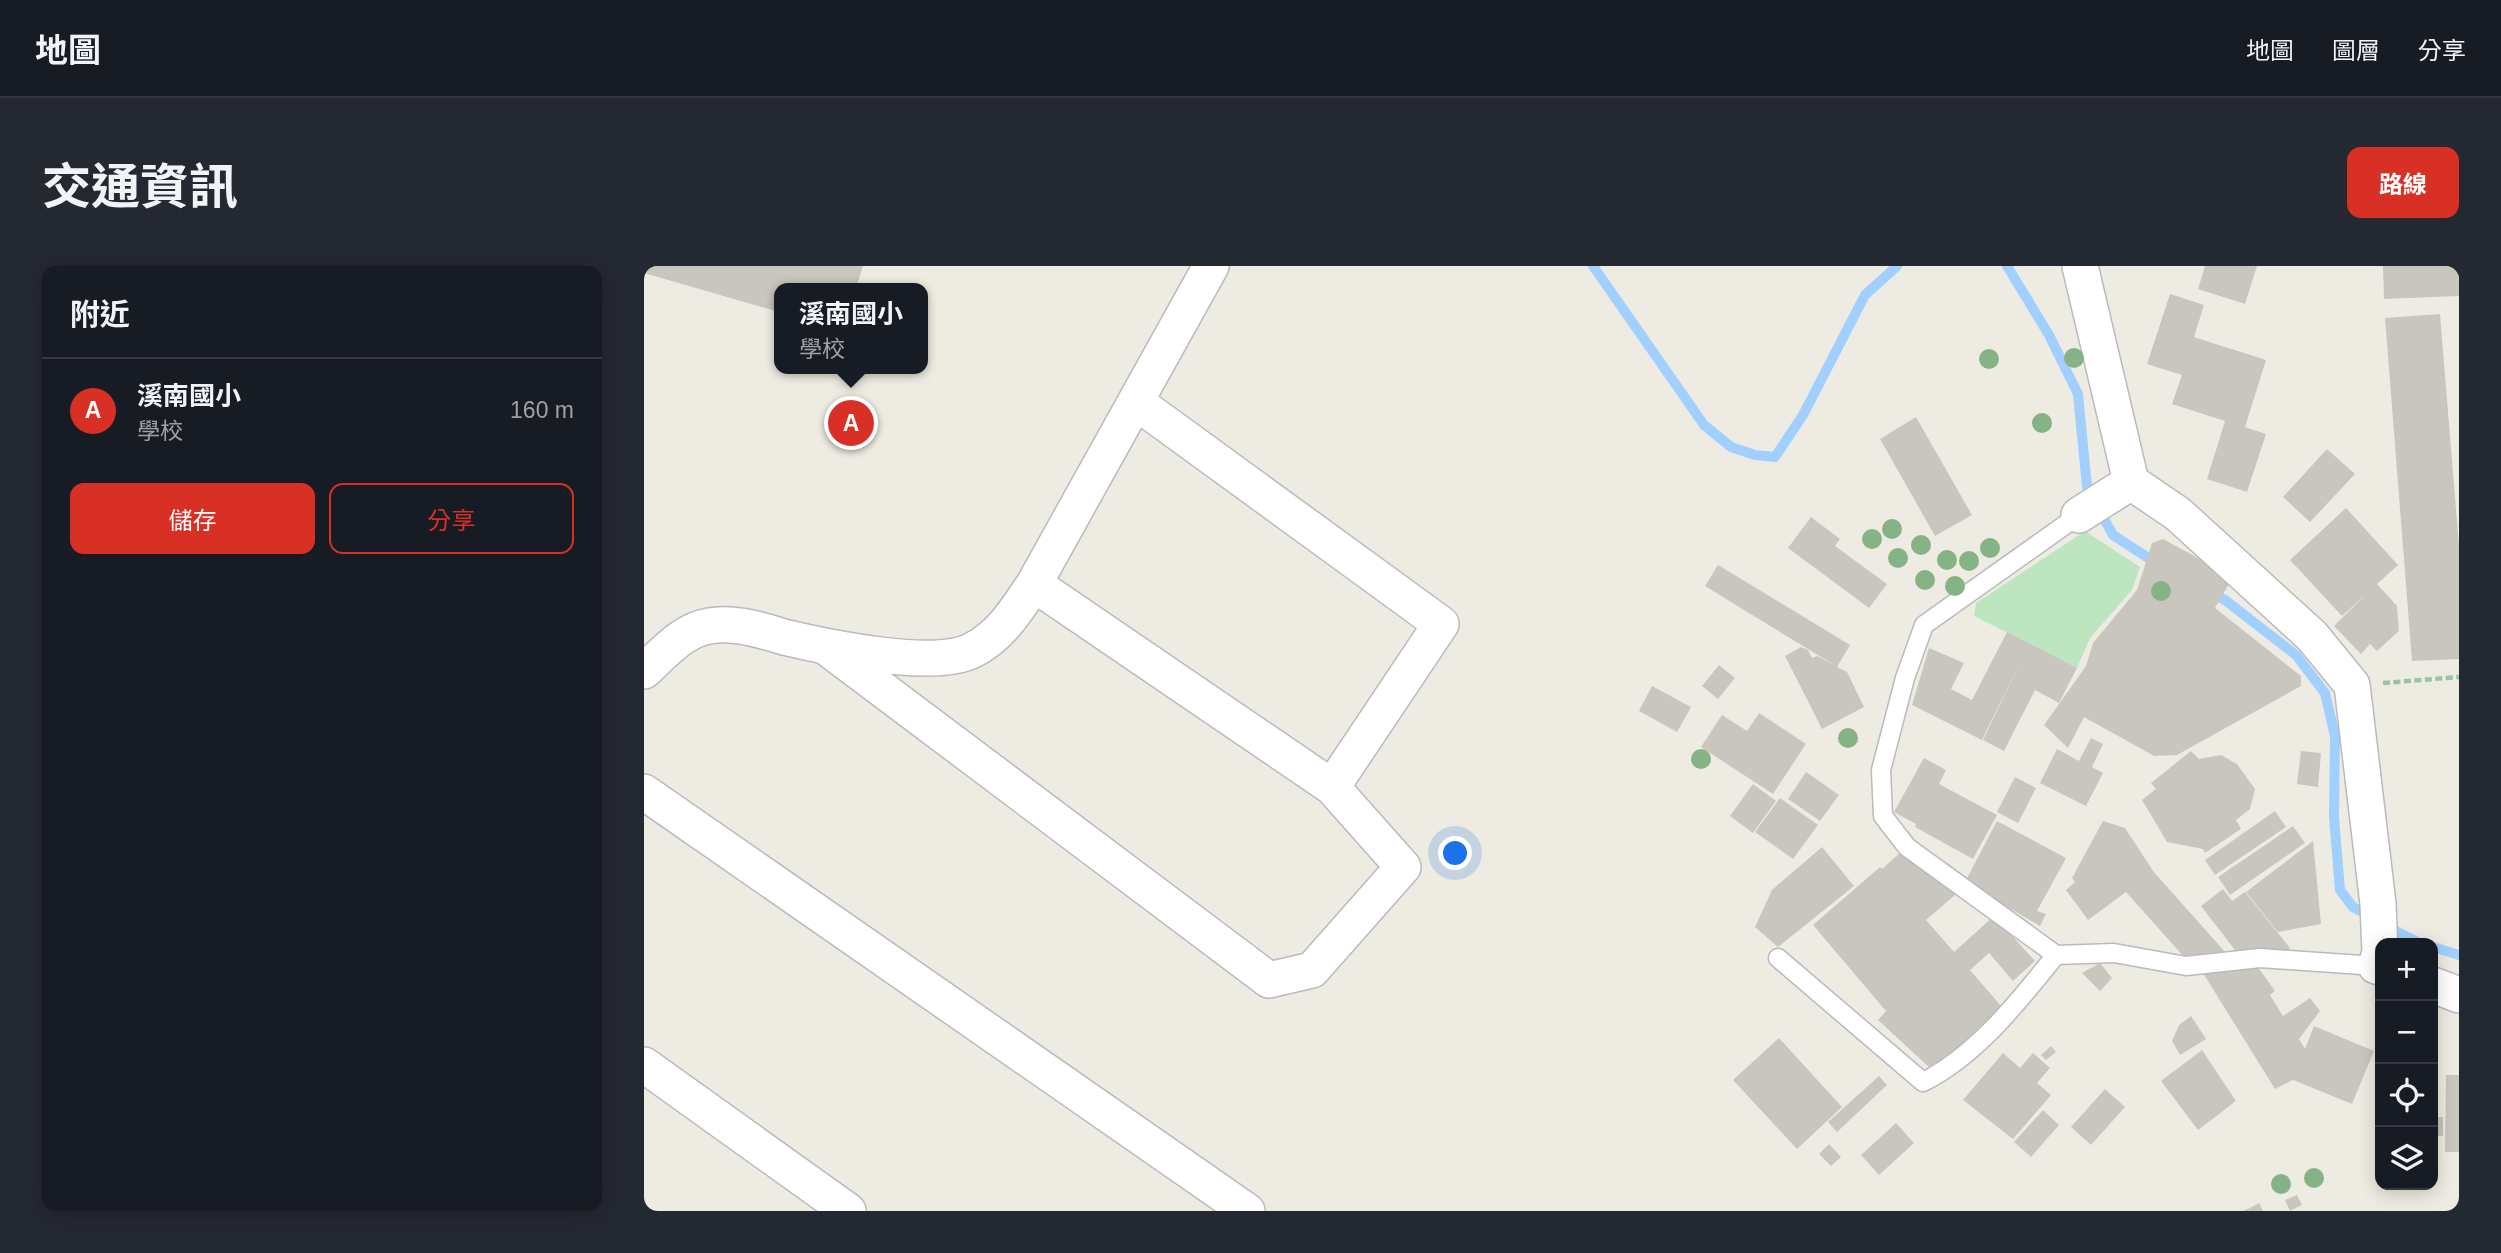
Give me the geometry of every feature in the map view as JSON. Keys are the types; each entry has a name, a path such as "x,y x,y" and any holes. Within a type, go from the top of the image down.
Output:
{"street":[{"path":"644,671 680,638 708,626 743,626 826,647 933,659 972,651 1003,629 1034,584 1211,266"},
{"path":"2080,266 2121,488"},
{"path":"1136,402 1441,624 1332,786"},
{"path":"2080,515 2121,488"},
{"path":"2121,488 2178,514 2312,636 2352,685 2378,904 2379,938"},
{"path":"826,647 1269,980 1312,970 1404,867 1332,786 1034,584"},
{"path":"644,792 1247,1211"},
{"path":"2438,987 2459,995"},
{"path":"644,1065 848,1211"}],"lane":[{"path":"2080,515 1923,625 1905,678 1881,770 1883,816 1907,847 2056,956 2113,953 2186,966 2260,958 2375,961"},
{"path":"1778,958 1923,1082 1949,1069 2028,990 2056,956"}],"path":[{"path":"2352,685 2459,677"}],"green space":[{"path":"2085,531 2140,567 2132,590 2090,638 2077,668 1974,616 1976,603"}],"building":[{"path":"644,266 863,266 858,283 774,283 774,311 644,273"},
{"path":"2205,266 2257,266 2245,304 2198,289"},
{"path":"2383,266 2459,266 2459,296 2384,299"},
{"path":"2170,294 2204,305 2194,337 2266,360 2245,427 2266,434 2247,492 2207,479 2225,421 2172,404 2182,375 2147,364"},
{"path":"2440,314 2459,546 2459,659 2412,661 2385,318"},
{"path":"1916,417 1972,515 1935,536 1880,439"},
{"path":"2327,449 2355,474 2310,522 2283,497"},
{"path":"2346,508 2398,565 2377,584 2397,606 2399,631 2377,651 2370,644 2361,654 2334,626 2366,594 2342,616 2290,560"},
{"path":"1811,517 1840,539 1835,546 1887,584 1869,608 1788,548"},
{"path":"2163,539 2233,577 2215,608 2301,676 2301,686 2177,755 2154,756 2084,717 2068,748 2044,725 2086,666 2093,643 2137,590 2152,543"},
{"path":"1718,565 1850,645 1837,667 1847,672 1864,707 1822,729 1785,656 1801,647 1808,650 1812,658 1817,656 1834,665 1705,586"},
{"path":"2007,632 2077,668 2059,703 2035,690 2004,751 1983,740 2023,657 1982,740 1912,705 1929,648 1964,663 1951,689 1972,700"},
{"path":"1719,665 1735,678 1718,699 1702,686"},
{"path":"1652,686 1691,707 1677,732 1639,711"},
{"path":"1759,713 1806,744 1773,794 1701,747 1722,715 1747,731"},
{"path":"2091,738 2103,744 2092,767 2103,773 2086,806 2040,783 2057,749 2079,761"},
{"path":"2191,751 2199,759 2221,755 2237,764 2255,789 2250,809 2236,820 2241,829 2205,853 2203,849 2167,842 2142,800 2156,789 2151,783"},
{"path":"2301,751 2321,753 2318,787 2297,784"},
{"path":"1924,758 1946,770 1939,784 1997,815 1973,859 1915,827 1916,824 1894,812"},
{"path":"1806,772 1839,795 1820,821 1788,799"},
{"path":"2015,777 2036,788 2018,823 1997,812"},
{"path":"1753,784 1776,801 1753,833 1730,816"},
{"path":"1780,798 1818,825 1793,859 1755,832"},
{"path":"2275,811 2286,827 2215,875 2205,860"},
{"path":"1997,821 2066,858 2037,911 2046,914 2040,926 1965,882"},
{"path":"2103,821 2125,828 2153,871 2226,953 2185,958 2126,892 2088,920 2066,890 2075,882 2072,878"},
{"path":"2293,826 2305,843 2230,895 2218,877"},
{"path":"2313,841 2321,924 2278,932 2246,892"},
{"path":"1822,847 1854,886 1778,947 1755,927 1772,890"},
{"path":"1901,852 1942,879 1955,895 1926,920 1954,952 1994,916 2035,961 2013,981 1989,953 1970,970 2001,1006 1970,1038 1931,1069 1878,1020 1886,1011 1813,925"},
{"path":"2223,889 2232,901 2245,892 2290,948 2287,951 2251,954 2235,950 2201,906"},
{"path":"2248,962 2253,969 2257,966 2275,991 2270,995 2283,1016 2310,998 2320,1011 2299,1039 2305,1049 2314,1026 2374,1051 2352,1104 2293,1080 2275,1089 2203,973"},
{"path":"2100,963 2112,978 2100,991 2082,973"},
{"path":"2191,1016 2206,1039 2180,1055 2172,1041 2179,1025"},
{"path":"1779,1038 1842,1107 1797,1149 1733,1080"},
{"path":"2051,1046 2056,1052 2046,1060 2041,1055"},
{"path":"2202,1050 2236,1101 2198,1130 2161,1081"},
{"path":"2003,1053 2020,1068 2033,1053 2050,1068 2037,1083 2051,1095 2013,1139 1963,1100"},
{"path":"2446,1075 2459,1075 2459,1152 2445,1152"},
{"path":"1879,1076 1887,1085 1837,1132 1828,1122"},
{"path":"2105,1089 2125,1107 2091,1145 2071,1127"},
{"path":"2043,1110 2059,1125 2031,1157 2014,1142"},
{"path":"2438,1117 2443,1117 2443,1136 2438,1136"},
{"path":"1896,1123 1914,1143 1879,1175 1861,1155"},
{"path":"1829,1144 1841,1157 1831,1166 1819,1154"},
{"path":"2297,1195 2302,1205 2290,1211 2285,1200"},
{"path":"2259,1203 2263,1211 2243,1211 2250,1208"}],"waterway":[{"path":"1593,266 1704,425 1731,447 1755,455 1775,457 1803,415 1865,295 1897,266"},
{"path":"2007,266 2049,335 2078,394 2087,487 2113,535 2159,565"},
{"path":"2209,592 2225,600 2296,655 2325,693 2335,736 2334,818 2340,890 2353,907 2370,916"},
{"path":"2386,926 2409,938"},
{"path":"2438,949 2459,955"}],"place":[{"name":"溪南國小","path":"851,423"}]}
